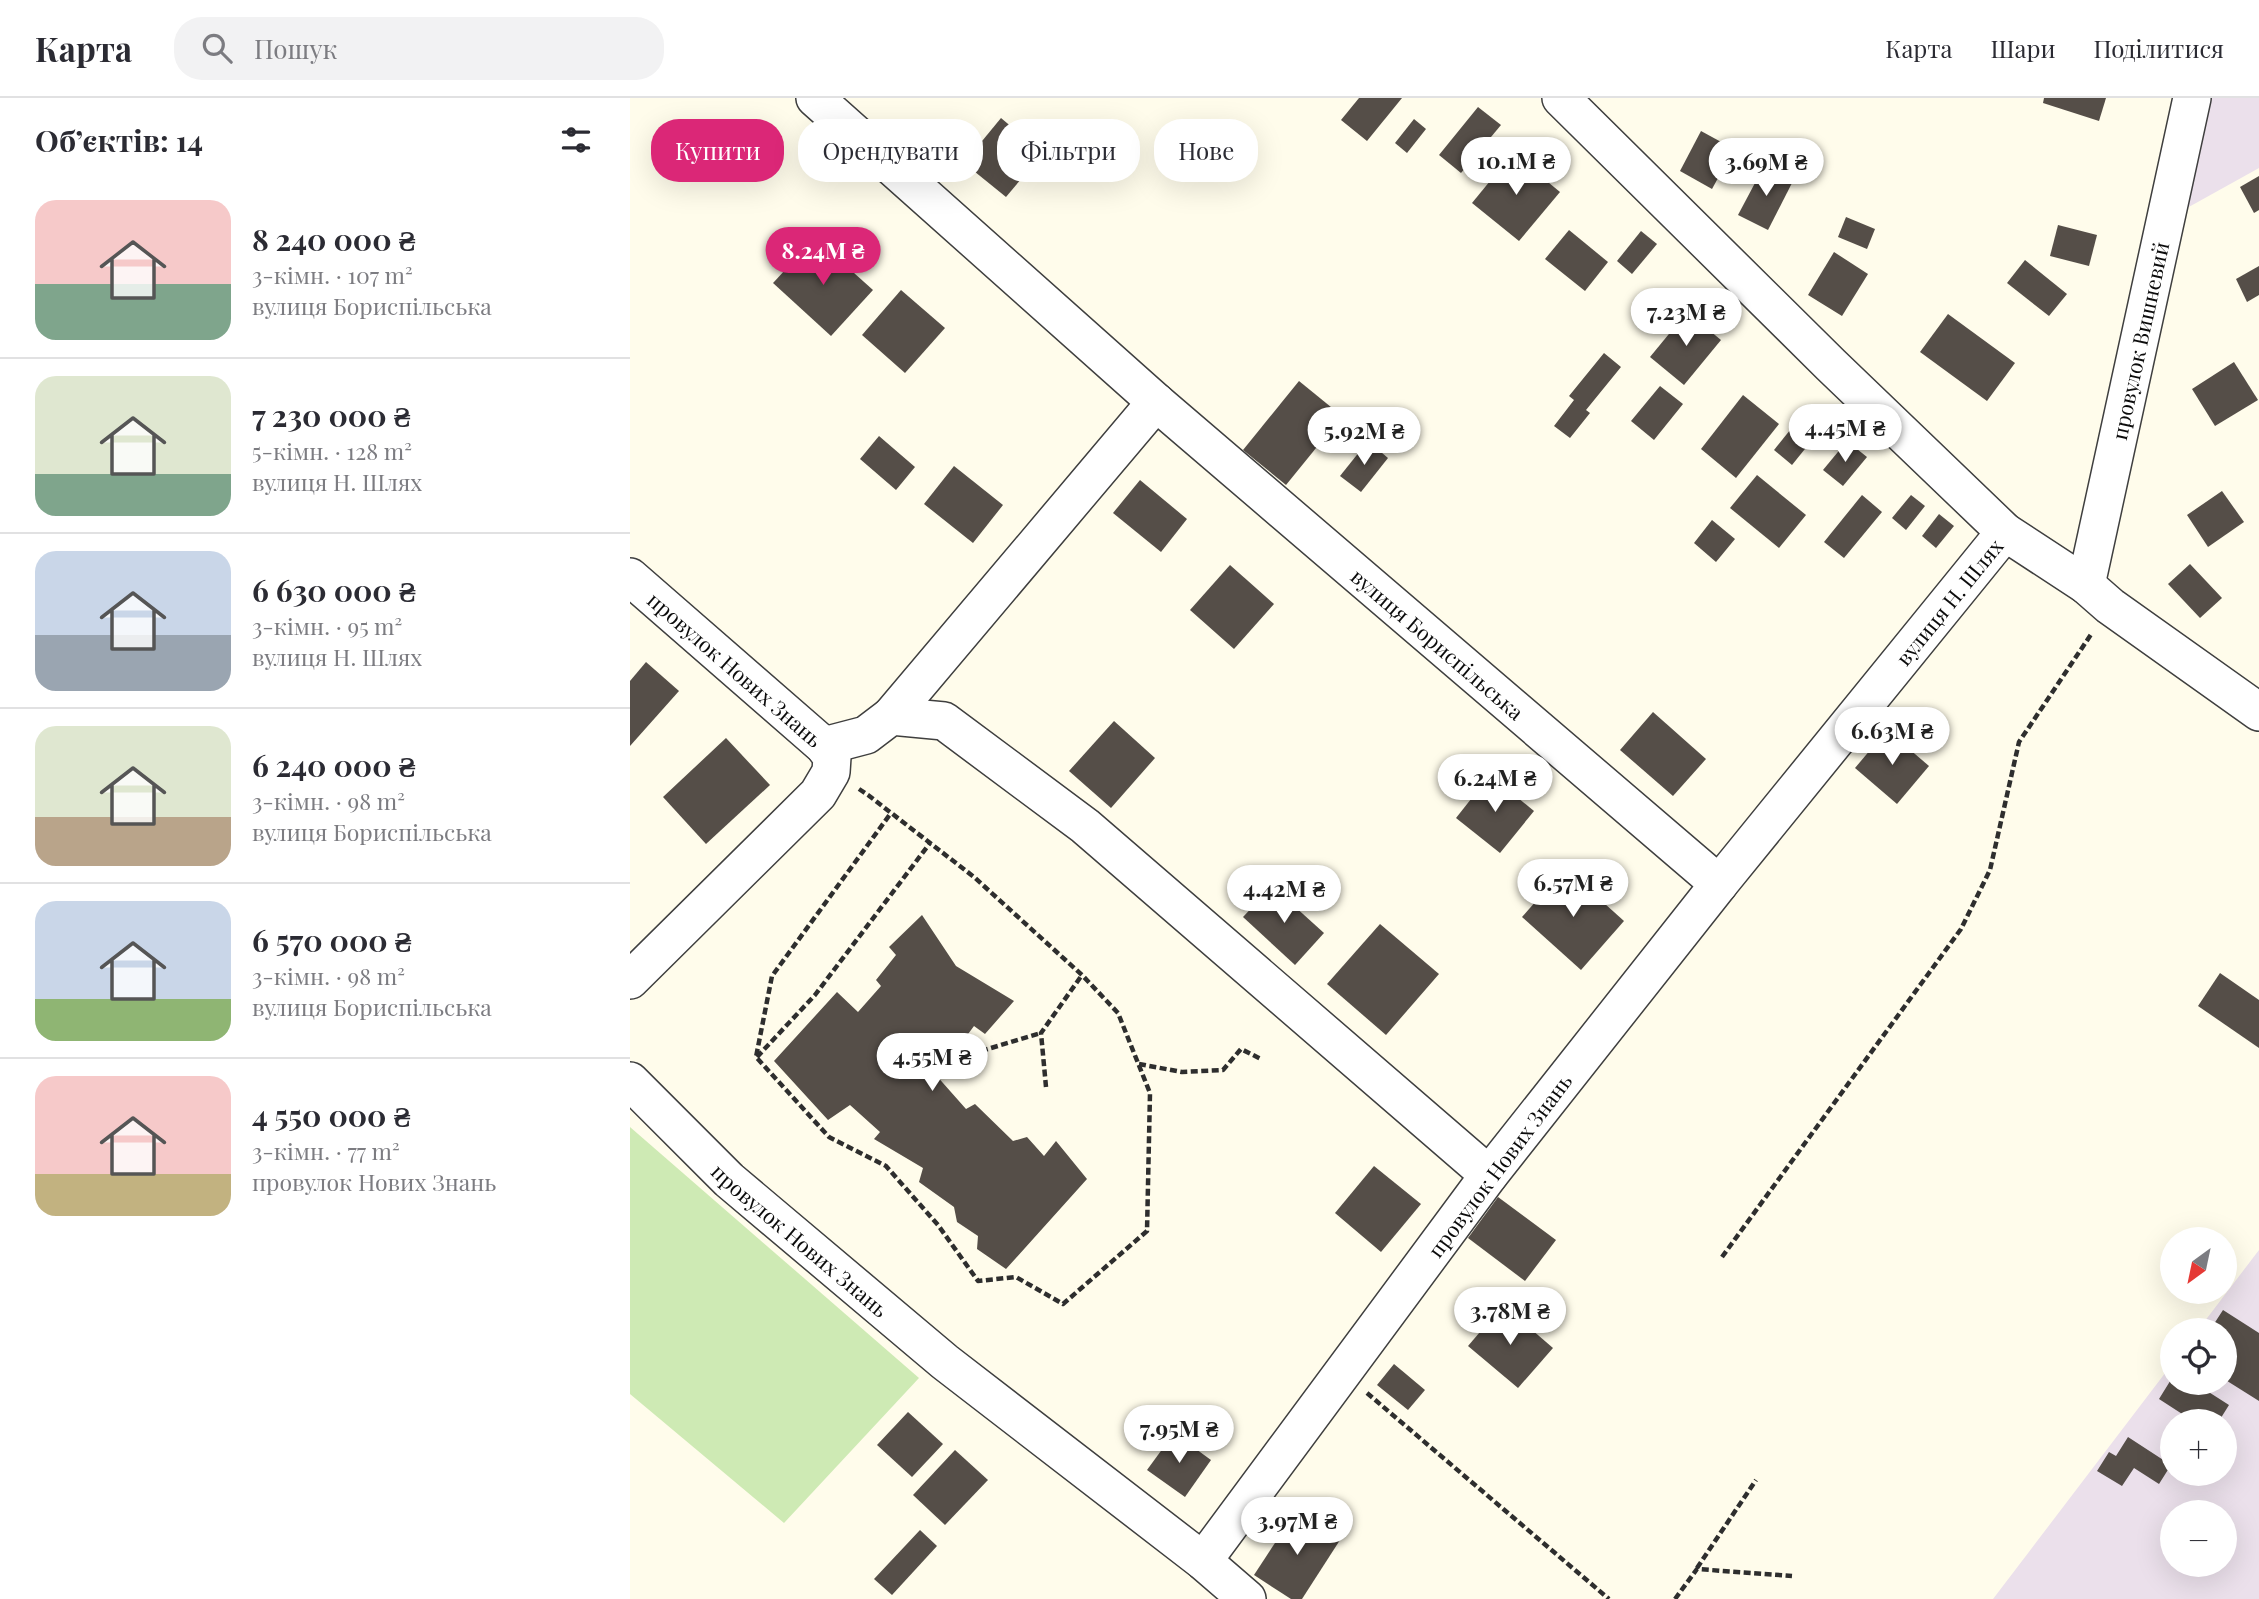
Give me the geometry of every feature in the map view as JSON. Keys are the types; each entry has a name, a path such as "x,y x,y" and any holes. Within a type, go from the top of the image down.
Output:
{"street":[{"name":"вулиця Бориспільська","path":"815,98 1156,402 1719,884"},
{"name":"вулиця Н. Шлях","path":"1561,98 1831,365 2005,531 2259,712"},
{"name":"провулок Вишневий","path":"2098,595 2192,98"},
{"path":"827,759 891,716 1156,402"},
{"name":"вулиця Н. Шлях","path":"1719,884 2005,531"},
{"name":"провулок Нових Знань","path":"630,577 827,759 818,794 630,980"},
{"path":"891,716 944,721 1085,825 1489,1175"},
{"name":"провулок Нових Знань","path":"630,1081 729,1180 945,1362 1203,1560 1489,1175 1719,884"},
{"path":"1203,1560 1247,1599"}],"path":[{"path":"1722,1257 1961,929 1990,870 2019,742 2098,595"},
{"path":"756,1057 829,1137 886,1166 938,1225 978,1281 1016,1277 1063,1304 1147,1231 1150,1093 1118,1013 1082,975 975,877 868,795 827,759"},
{"path":"756,1057 772,976 891,813"},
{"path":"756,1057 815,995 930,843"},
{"path":"981,1051 1041,1033 1082,975"},
{"path":"1041,1033 1046,1087"},
{"path":"1138,1064 1182,1072 1223,1070 1241,1049 1261,1059"},
{"path":"1343,1372 1609,1599"},
{"path":"1675,1599 1756,1480"},
{"path":"1697,1569 1792,1576"}],"shaded area":[{"path":"2212,98 2259,98 2259,168 2187,208"},
{"path":"2259,1250 2259,1599 1993,1599 2160,1380 2160,1395 2237,1395 2237,1318 2207,1318 2218,1304 2237,1304 2237,1279"}],"green space":[{"path":"630,1127 919,1378 784,1523 630,1394"}],"building":[{"path":"1359,98 1402,98 1367,141 1341,120"},
{"path":"2044,98 2106,98 2099,121 2043,103"},
{"path":"1478,107 1501,125 1461,173 1439,155"},
{"path":"1414,119 1426,129 1407,153 1395,143"},
{"path":"997,123 997,182 1019,182 1006,197 983,178 983,140"},
{"path":"1701,131 1734,149 1712,189 1680,171"},
{"path":"1513,153 1560,192 1519,241 1472,203"},
{"path":"1764,166 1793,181 1768,230 1738,215"},
{"path":"2259,176 2259,210 2254,213 2240,187"},
{"path":"1846,217 1875,229 1867,249 1838,237"},
{"path":"2058,225 2097,235 2089,266 2050,256"},
{"path":"1569,230 1608,262 1585,291 1545,259"},
{"path":"1641,231 1657,244 1632,274 1617,261"},
{"path":"815,238 873,290 831,336 773,283"},
{"path":"1834,252 1868,274 1842,316 1808,295"},
{"path":"2025,260 2067,294 2049,316 2007,283"},
{"path":"2259,266 2259,295 2247,302 2236,279"},
{"path":"901,290 945,328 905,373 862,335"},
{"path":"1687,312 1721,340 1684,385 1650,357"},
{"path":"1948,314 2015,363 1987,401 1920,352"},
{"path":"1604,353 1621,367 1586,410 1590,413 1570,438 1554,426 1574,400 1569,396"},
{"path":"2234,362 2258,400 2215,426 2192,389"},
{"path":"1299,381 1342,416 1286,485 1243,450"},
{"path":"1660,386 1683,404 1654,440 1631,421"},
{"path":"1743,395 1779,424 1736,478 1701,449"},
{"path":"1799,419 1817,434 1792,465 1774,450"},
{"path":"879,436 915,467 896,490 860,459"},
{"path":"1368,441 1388,458 1361,492 1340,476"},
{"path":"1847,441 1867,457 1843,486 1823,470"},
{"path":"954,466 1003,505 973,543 924,504"},
{"path":"1757,475 1806,515 1779,548 1730,508"},
{"path":"1140,480 1187,519 1161,552 1113,513"},
{"path":"2222,491 2244,522 2208,547 2187,515"},
{"path":"1862,495 1882,512 1844,558 1824,542"},
{"path":"1911,495 1925,506 1906,530 1892,518"},
{"path":"1939,514 1954,526 1936,548 1922,536"},
{"path":"1712,520 1735,539 1716,562 1694,543"},
{"path":"2190,564 2222,598 2200,618 2168,584"},
{"path":"1230,565 1274,604 1234,649 1190,610"},
{"path":"646,662 679,691 630,746 630,681"},
{"path":"1653,712 1706,759 1673,796 1620,750"},
{"path":"1114,721 1155,758 1111,808 1069,771"},
{"path":"1887,730 1929,766 1897,804 1855,768"},
{"path":"726,738 770,785 706,844 663,797"},
{"path":"1490,775 1534,811 1500,853 1456,818"},
{"path":"1565,868 1624,921 1581,970 1522,917"},
{"path":"1272,886 1324,933 1295,965 1243,917"},
{"path":"922,915 956,966 1014,1001 985,1034 974,1026 957,1049 947,1048 935,1074 966,1109 975,1104 1013,1141 1027,1137 1044,1156 1056,1141 1087,1179 1006,1269 977,1249 978,1236 957,1222 954,1207 919,1182 923,1168 874,1139 880,1132 850,1105 828,1120 774,1061 837,992 858,1012 881,986 876,980 896,955 889,947"},
{"path":"1380,924 1439,974 1386,1035 1327,984"},
{"path":"2220,973 2259,1000 2259,1048 2198,1006"},
{"path":"1374,1166 1421,1204 1381,1252 1335,1213"},
{"path":"1498,1197 1556,1240 1525,1281 1468,1238"},
{"path":"1503,1305 1553,1348 1518,1388 1468,1346"},
{"path":"2223,1310 2236,1318 2218,1318"},
{"path":"2237,1319 2259,1333 2259,1401 2237,1387"},
{"path":"1394,1364 1425,1390 1408,1410 1377,1385"},
{"path":"2161,1395 2213,1395 2229,1405 2226,1409 2174,1409 2159,1399"},
{"path":"908,1412 943,1444 912,1477 877,1445"},
{"path":"1174,1433 1211,1460 1185,1497 1147,1470"},
{"path":"2128,1437 2160,1458 2160,1482 2134,1468 2122,1486 2097,1471 2109,1452 2116,1456"},
{"path":"955,1450 988,1480 945,1525 913,1495"},
{"path":"1296,1511 1340,1540 1302,1599 1291,1599 1254,1575"},
{"path":"920,1530 937,1546 892,1595 874,1579"}]}
